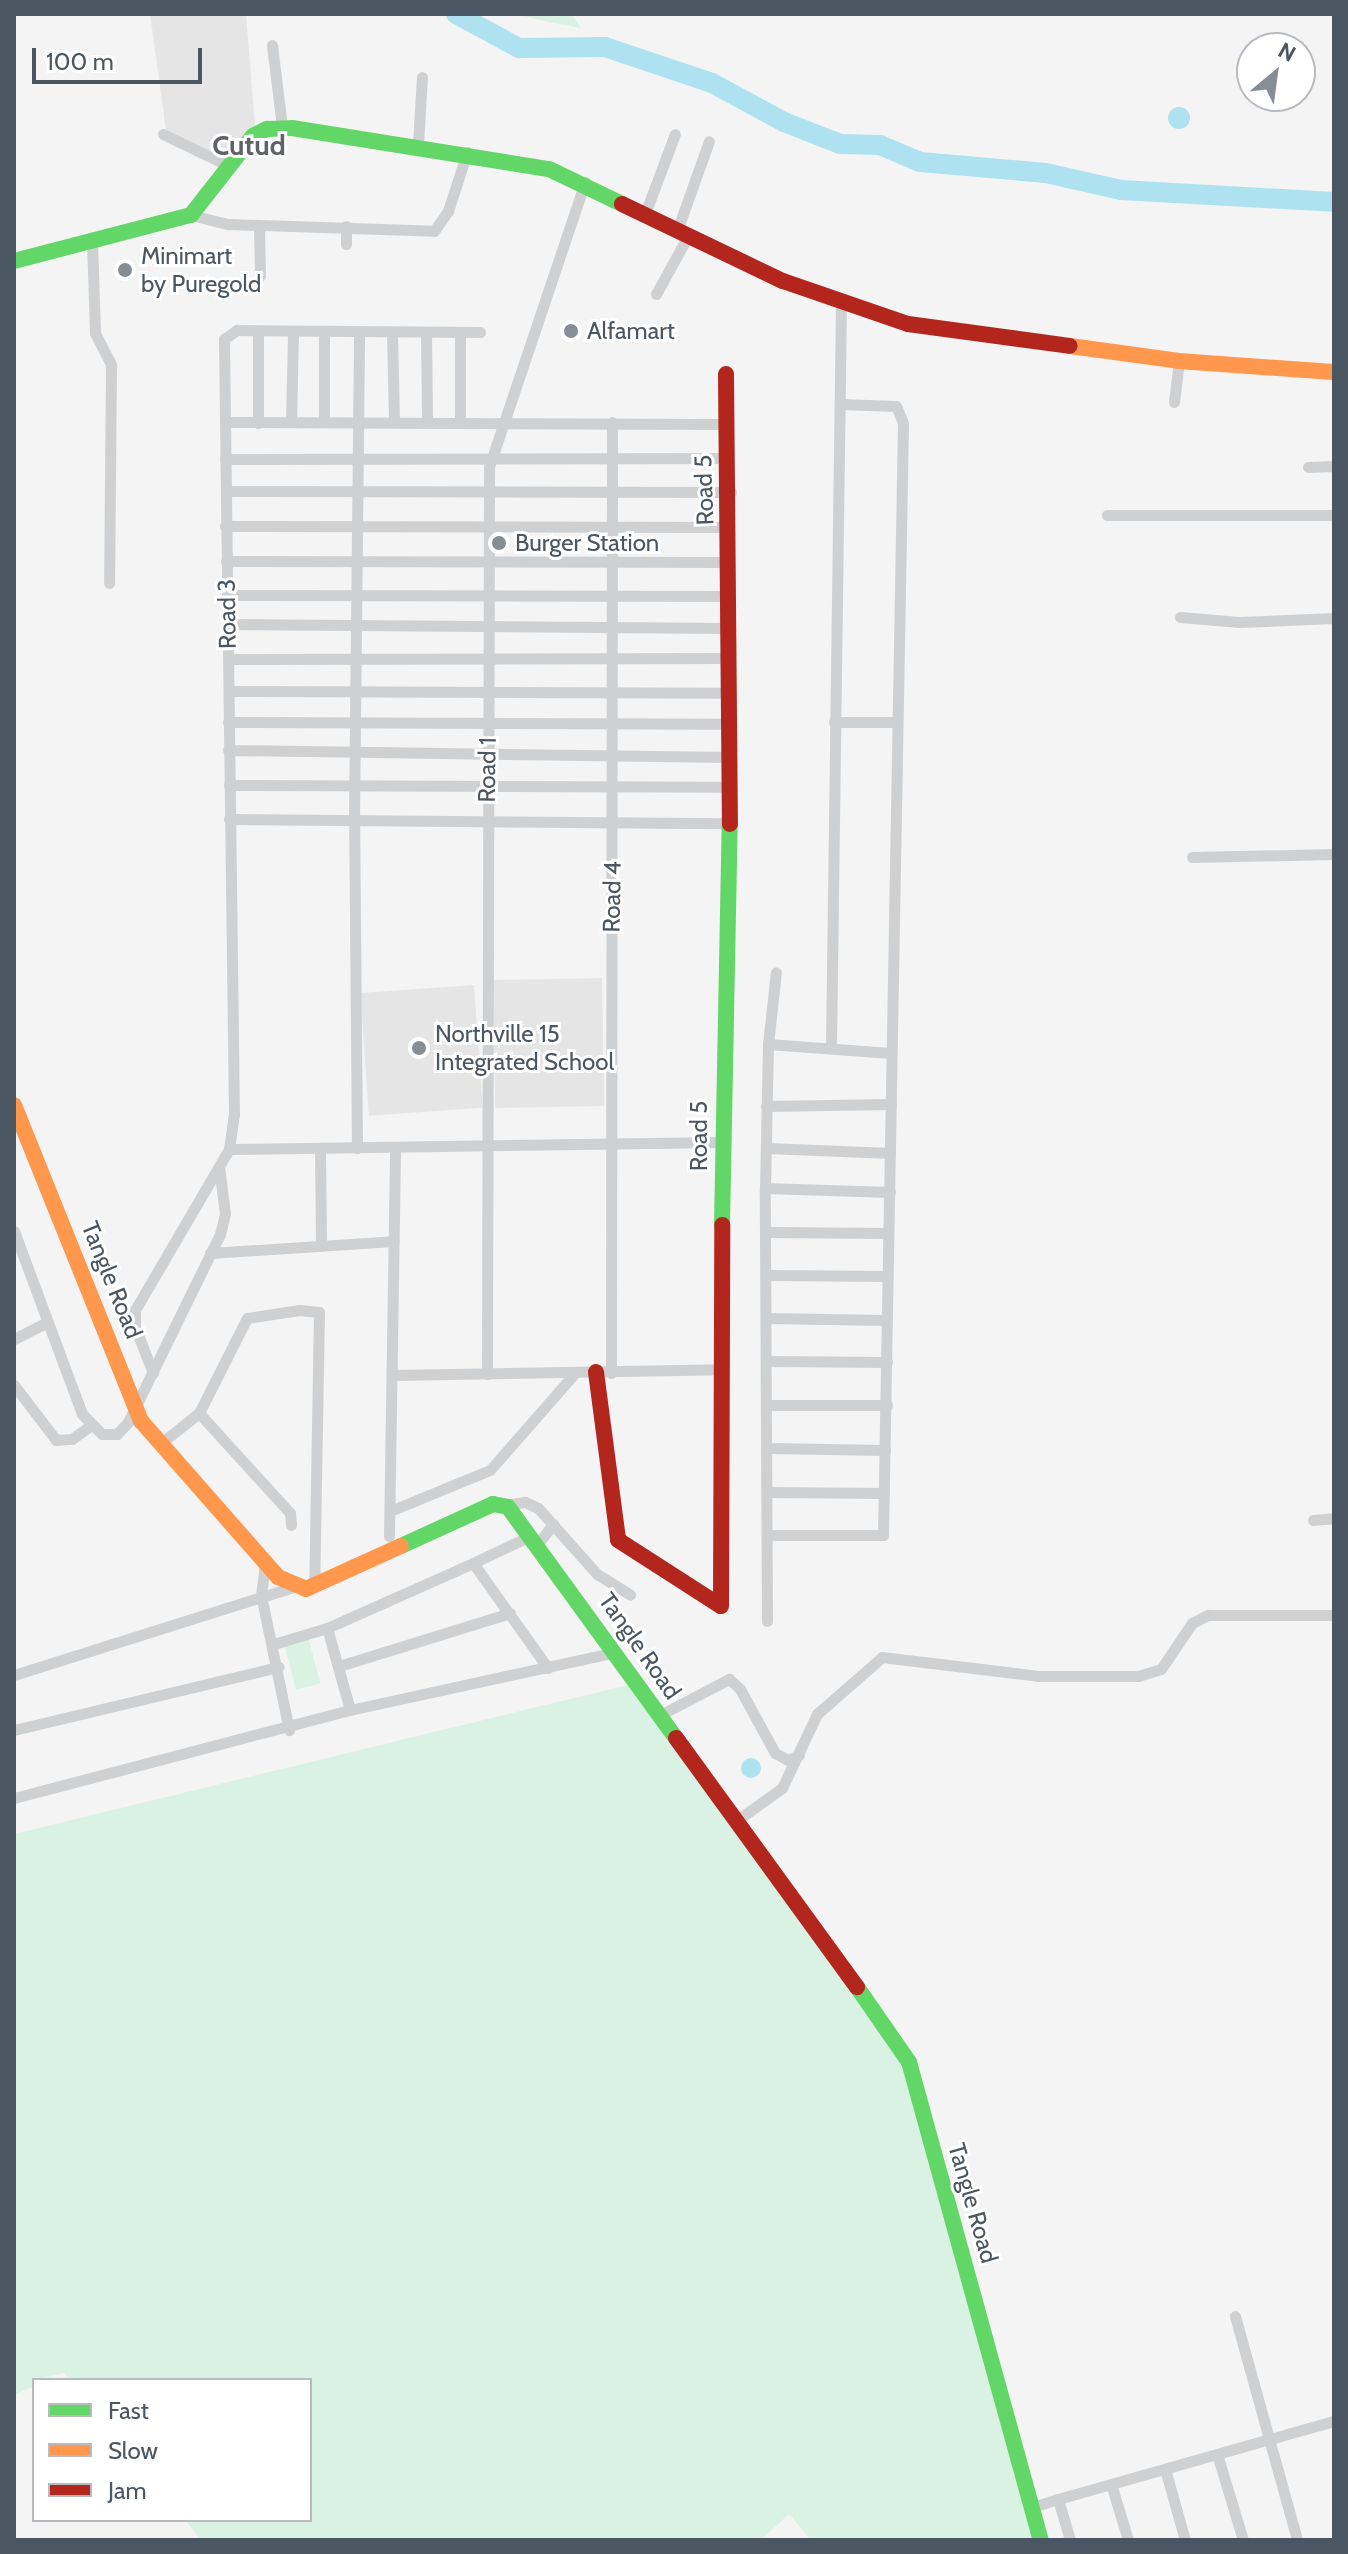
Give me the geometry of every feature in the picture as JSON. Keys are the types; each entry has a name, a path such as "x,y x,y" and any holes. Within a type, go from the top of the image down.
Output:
{"street":[{"path":"272,45 282,127"},
{"path":"418,144 422,77"},
{"path":"191,215 227,165 259,132 282,127 418,144 529,163 585,182 841,304 938,330 1179,361 1334,372"},
{"path":"163,134 227,165"},
{"path":"646,211 675,134"},
{"path":"656,294 683,231 709,141"},
{"path":"14,261 191,215 259,225 434,231 448,211 467,152"},
{"name":"Road 1","path":"487,1374 489,490 492,458 503,422 585,182"},
{"path":"259,225 260,276"},
{"path":"346,226 346,244"},
{"path":"92,241 95,333 111,365 109,583"},
{"path":"831,1046 841,304"},
{"name":"Road 3","path":"229,1149 235,1049 229,819 224,339 232,331 480,332"},
{"path":"258,331 258,423"},
{"path":"291,422 293,332"},
{"path":"357,1148 354,722 359,332"},
{"path":"460,332 460,422"},
{"path":"324,333 324,422"},
{"path":"392,333 394,421"},
{"path":"426,333 427,421"},
{"path":"1174,402 1179,361"},
{"name":"Road 5","path":"604,1372 618,1540 719,1606 724,1599 723,978 731,890 727,596 731,492 726,458 726,374"},
{"path":"768,1535 883,1535 891,1053 901,772 895,722 903,642 902,412 896,406 840,404"},
{"path":"225,422 725,424"},
{"name":"Road 4","path":"604,1372 614,788 610,528 612,422"},
{"path":"225,459 726,458"},
{"path":"1308,467 1334,466"},
{"path":"226,491 731,492"},
{"path":"1107,515 1334,515"},
{"path":"225,526 729,527"},
{"path":"226,561 488,564 729,562"},
{"path":"227,595 727,596"},
{"path":"1180,617 1239,622 1334,618"},
{"path":"227,624 489,629 612,626 727,628"},
{"path":"228,659 730,658"},
{"path":"230,691 612,690 729,693"},
{"path":"228,722 727,724"},
{"path":"834,722 895,722"},
{"path":"228,750 487,757 729,757"},
{"path":"229,785 354,788 728,787"},
{"path":"229,819 487,821 612,826 728,823"},
{"path":"1192,857 1334,854"},
{"path":"767,1621 769,1405 766,1106 768,1044 776,972"},
{"path":"768,1044 831,1046 891,1053"},
{"path":"766,1106 891,1104"},
{"name":"Tangle Road","path":"14,1105 135,1406 160,1444 265,1563 293,1587"},
{"path":"153,1373 133,1315 229,1149 395,1148 610,1141 723,1142"},
{"path":"389,1536 395,1148"},
{"path":"767,1148 890,1153"},
{"path":"320,1149 321,1246"},
{"path":"14,1231 19,1263 48,1322 90,1426 102,1434 117,1434 153,1373 210,1253 225,1214 219,1165"},
{"path":"765,1188 890,1192"},
{"path":"765,1232 888,1233"},
{"path":"210,1253 394,1241"},
{"path":"767,1275 886,1276"},
{"path":"160,1444 199,1413 247,1318 299,1310 319,1312 314,1585"},
{"path":"766,1318 886,1320"},
{"path":"14,1339 48,1322"},
{"path":"768,1361 887,1362"},
{"path":"392,1375 722,1369"},
{"path":"390,1511 490,1470 575,1373"},
{"path":"14,1385 56,1440 72,1439 90,1426"},
{"path":"769,1405 887,1405"},
{"path":"199,1413 290,1513 291,1525"},
{"path":"768,1448 885,1450"},
{"path":"768,1492 884,1493"},
{"path":"14,1675 261,1595 314,1585 493,1504 532,1504 597,1574 630,1595"},
{"name":"Tangle Road","path":"505,1505 616,1652 909,2062 1041,2540"},
{"path":"1313,1520 1334,1518"},
{"path":"274,1644 327,1628 473,1563 532,1542 553,1524"},
{"path":"265,1563 261,1595 279,1667 289,1730"},
{"path":"473,1563 548,1668"},
{"path":"339,1666 510,1613"},
{"path":"736,1821 782,1788 817,1714 886,1656 1038,1676 1138,1676 1161,1669 1186,1629 1208,1615 1334,1615"},
{"path":"327,1628 350,1710"},
{"path":"14,1798 289,1730 350,1710 616,1652"},
{"path":"14,1730 279,1667"},
{"path":"660,1715 729,1679 747,1700 775,1753 788,1760 799,1755"},
{"path":"1235,2316 1297,2540"},
{"path":"1033,2507 1334,2421"},
{"path":"1217,2454 1243,2540"},
{"path":"1165,2469 1185,2540"},
{"path":"1111,2484 1128,2540"},
{"path":"1058,2499 1070,2540"}],"shaded area":[{"path":"150,14 246,14 255,126 225,162 166,130"},
{"name":"Northville 15 Integrated School","path":"602,978 604,1106 495,1108 493,980"},
{"name":"Northville 15 Integrated School","path":"474,985 483,1108 369,1116 360,993"}],"green space":[{"path":"516,14 572,14 581,28 549,22"},
{"path":"308,1637 320,1683 296,1690 284,1643"},
{"path":"632,1684 899,2057 1035,2540 811,2540 789,2514 761,2540 201,2540 187,2522 312,2522 312,2378 68,2378 64,2373 32,2378 32,2387 14,2395 14,1834"}],"water":[{"path":"1175,107 1183,107 1190,118 1183,129 1175,129 1168,122 1168,114"},
{"path":"747,1758 755,1758 761,1768 755,1778 747,1778 741,1772 741,1764"}],"waterway":[{"path":"456,14 519,48 605,47 712,83 784,122 840,144 880,145 920,162 1046,173 1121,190 1334,202"}],"traffic: fast":[{"path":"14,261 191,215 253,136 267,129 292,128 549,169 622,204"},
{"path":"722,1225 730,824"},
{"path":"401,1546 493,1504 508,1507 676,1738"},
{"path":"857,1987 909,2062 1041,2540"}],"traffic: slow":[{"path":"1070,346 1179,361 1334,372"},
{"path":"14,1105 141,1421 278,1577 306,1589 401,1546"}],"traffic: jam":[{"path":"622,204 783,281 908,324 1070,346"},
{"path":"726,374 730,824"},
{"path":"596,1372 618,1540 721,1606 722,1225"},
{"path":"676,1738 857,1987"}],"place":[{"name":"Minimart by Puregold","path":"125,270"},
{"name":"Alfamart","path":"571,331"},
{"name":"Burger Station","path":"499,543"},
{"name":"Northville 15 Integrated School","path":"419,1048"}],"district":[{"name":"Cutud","path":"249,145"}]}
